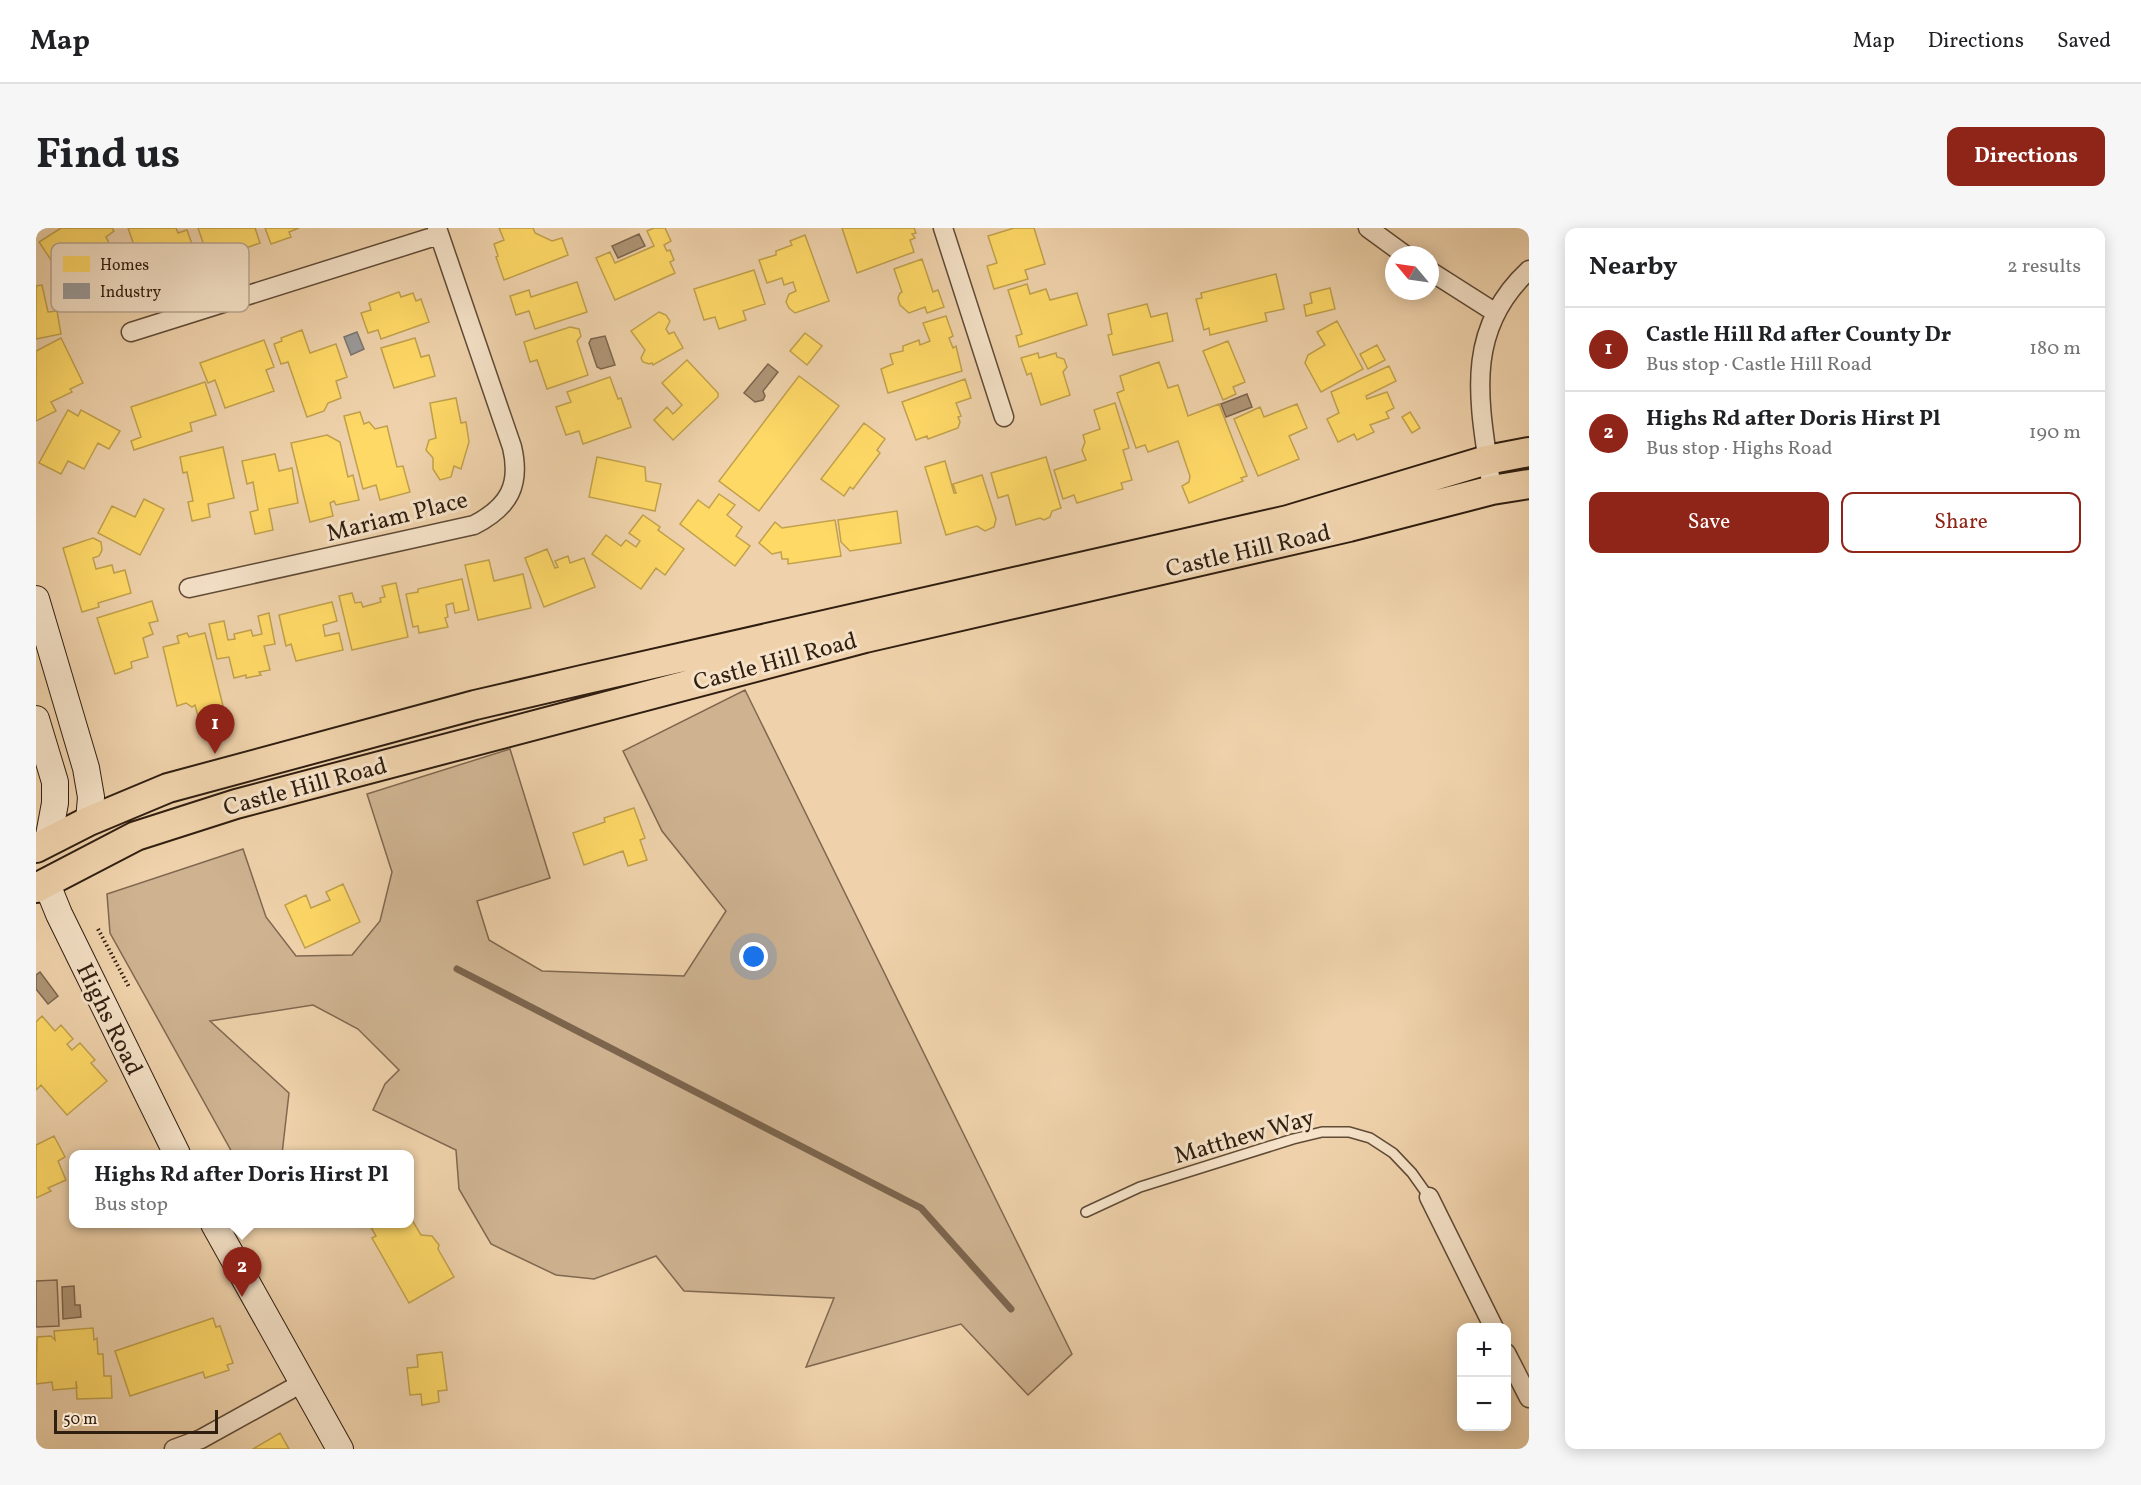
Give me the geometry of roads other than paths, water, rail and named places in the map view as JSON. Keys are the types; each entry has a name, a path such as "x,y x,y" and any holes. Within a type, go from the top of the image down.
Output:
{"main road":[{"name":"Castle Hill Road","path":"42,844 89,821 168,788 475,705 1288,520 1487,460 1529,452"},
{"name":"Castle Hill Road","path":"39,882 136,836 236,804 865,638 1349,527 1492,490 1529,484"},
{"path":"39,882 74,851 89,821"},
{"path":"39,882 42,844"}],"street":[{"path":"943,228 1004,417"},
{"path":"1368,228 1393,246"},
{"path":"249,294 438,232"},
{"name":"Mariam Place","path":"189,588 474,525 496,511 506,501 513,488 516,474 512,447 438,232"},
{"path":"1492,490 1479,393 1479,371 1496,313 1505,298 1529,270"},
{"path":"1439,277 1496,313"},
{"path":"131,332 192,312"},
{"path":"36,599 86,768 91,797 89,821"},
{"path":"36,718 56,782 55,804 42,844"},
{"name":"Highs Road","path":"39,882 64,925 175,1150"},
{"path":"1429,1197 1492,1323"},
{"path":"215,1228 340,1449"},
{"path":"1511,1363 1529,1398"},
{"path":"174,1449 201,1439 304,1382"}],"lane":[{"name":"Matthew Way","path":"1086,1212 1140,1187 1322,1132 1349,1132 1370,1138 1393,1153 1412,1173 1429,1197"}],"waterway":[{"path":"457,969 921,1208 1011,1309"}],"place":[{"name":"Castle Hill Rd after County Dr","path":"215,754"},
{"name":"Highs Rd after Doris Hirst Pl","path":"242,1297"}]}
